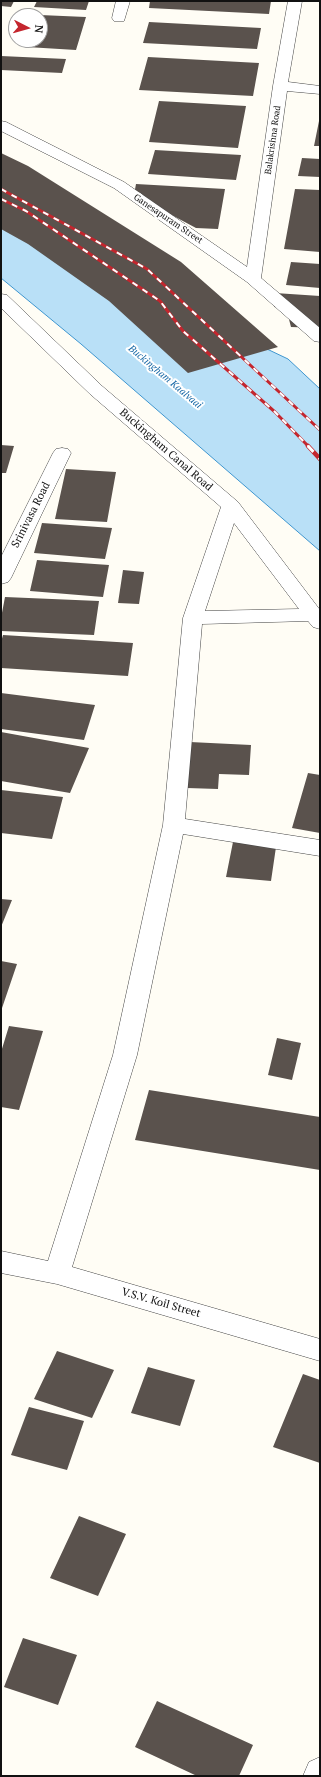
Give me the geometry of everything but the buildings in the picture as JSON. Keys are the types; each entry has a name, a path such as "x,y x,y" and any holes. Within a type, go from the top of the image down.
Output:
{"street":[{"path":"120,18 122,1"},
{"name":"Balakrishna Road","path":"253,278 280,86 295,1"},
{"path":"280,86 320,90"},
{"path":"1,112 49,138"},
{"name":"Ganesapuram Street","path":"1,125 119,185 253,278 320,337"},
{"name":"Buckingham Canal Road","path":"1,299 96,390 231,506 317,619"},
{"name":"Srinivasa Road","path":"1,578 8,548 62,453"},
{"path":"57,1273 125,1055 174,825 193,618 231,506"},
{"path":"193,618 317,619"},
{"path":"174,825 320,848"},
{"name":"V.S.V. Koil Street","path":"1,1262 57,1273 320,1350"},
{"path":"318,1776 320,1772"}],"water":[{"name":"Buckingham Kaalvaai","path":"1,217 86,263 288,359 320,389 320,551 81,344 1,278"}],"railway":[{"path":"1,189 147,269 320,430"},
{"path":"1,199 26,211 160,301 183,331 275,412 309,447"},
{"path":"308,446 320,459"}]}
